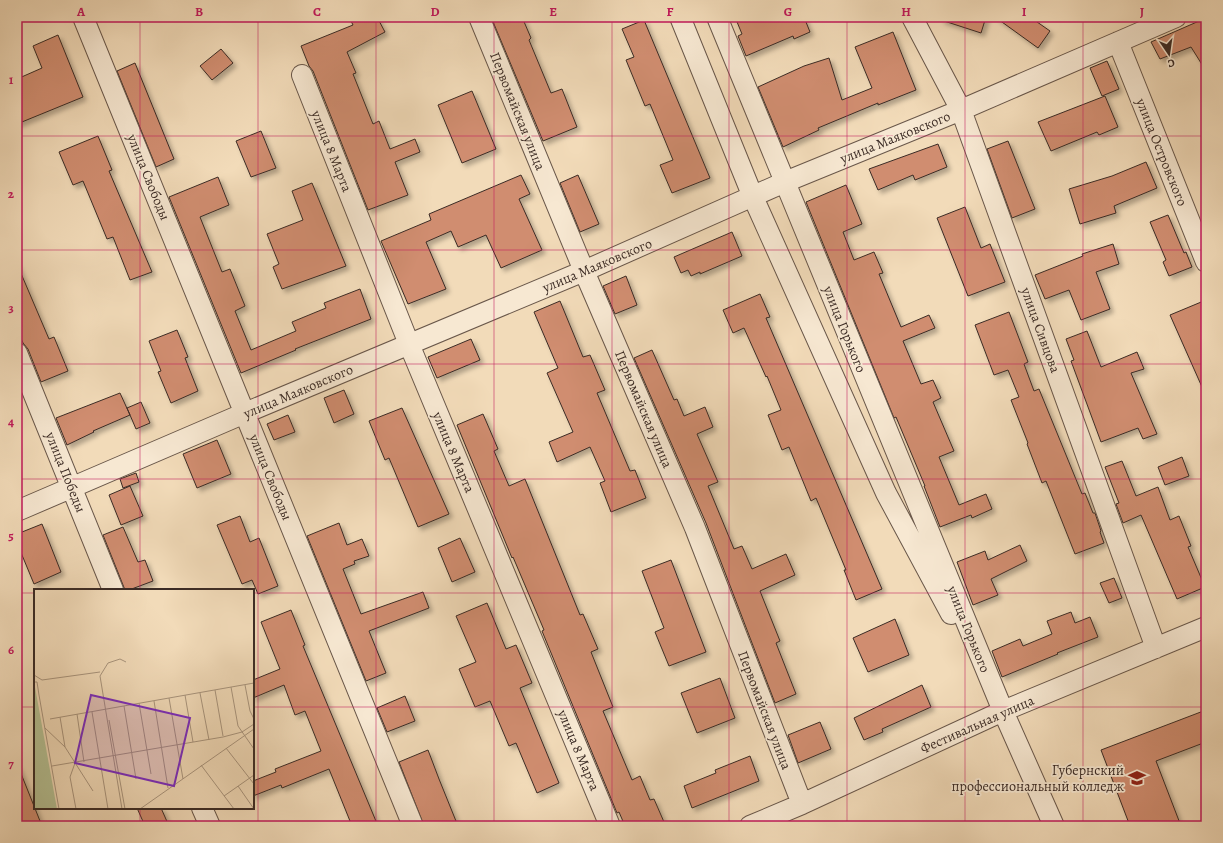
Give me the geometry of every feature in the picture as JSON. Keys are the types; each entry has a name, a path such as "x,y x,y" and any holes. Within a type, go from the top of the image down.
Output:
{"street":[{"name":"улица Свободы","path":"84,17 413,826"},
{"name":"Первомайская улица","path":"479,17 584,271 695,528 802,804"},
{"name":"улица Горького","path":"680,17 753,197 886,493 1003,711"},
{"name":"улица Горького","path":"717,17 1003,711"},
{"name":"улица Сивцова","path":"912,17 961,110 1156,648"},
{"name":"улица Маяковского","path":"17,511 245,413 584,271 785,182 961,110 1176,17"},
{"name":"улица Островского","path":"1118,42 1206,262"},
{"name":"улица 8 Марта","path":"302,75 409,344 610,826"},
{"name":"улица Победы","path":"17,353 113,589"},
{"name":"Фестивальная улица","path":"750,826 802,804 1003,711 1206,627"},
{"path":"1003,711 1054,826"},
{"path":"202,809 210,826"}],"building":[{"path":"349,17 377,17 385,32 347,52 356,73 353,74 373,124 379,121 390,149 415,139 420,152 395,162 408,195 368,210 313,71 309,66 301,46 353,25"},
{"path":"491,17 522,17 531,38 529,40 551,93 562,89 577,127 543,141"},
{"path":"735,17 804,17 810,32 794,39 793,36 746,56 738,36 742,34"},
{"path":"942,17 986,17 981,33 941,20"},
{"path":"995,17 1030,17 1050,31 1038,48"},
{"path":"1206,18 1206,71 1191,47 1160,59 1151,42"},
{"path":"644,20 710,178 672,193 660,165 673,160 650,104 645,106 626,60 634,57 622,29"},
{"path":"893,32 916,90 878,105 878,103 818,128 819,130 783,147 758,87 804,66 829,58 842,100 872,88 855,47"},
{"path":"58,35 83,97 17,124 17,79 42,68 33,46"},
{"path":"221,49 233,63 212,80 200,66"},
{"path":"1107,61 1119,89 1102,96 1090,68"},
{"path":"135,63 174,159 156,167 117,71"},
{"path":"472,91 496,149 462,163 438,105"},
{"path":"1105,96 1118,127 1099,135 1097,132 1051,151 1038,122"},
{"path":"261,131 276,168 251,177 236,141"},
{"path":"98,136 112,170 109,171 152,272 130,280 113,237 107,239 83,181 73,185 59,152"},
{"path":"1008,141 1035,209 1012,218 987,149"},
{"path":"938,144 947,167 915,180 913,175 878,190 869,169"},
{"path":"1146,162 1157,188 1114,206 1116,213 1080,224 1069,189 1112,176"},
{"path":"521,175 530,194 519,199 542,250 501,268 486,235 458,247 451,231 426,242 446,289 408,304 381,241 431,220 429,214"},
{"path":"578,175 599,224 580,232 560,183"},
{"path":"218,177 229,205 200,217 222,272 230,269 245,306 235,311 251,350 296,331 292,322 326,308 324,303 360,289 371,319 295,349 296,350 241,373 169,197"},
{"path":"312,183 346,266 282,289 273,267 279,264 267,234 303,220 292,191"},
{"path":"846,185 862,224 843,232 854,260 874,252 883,273 879,274 901,327 929,315 935,328 903,341 921,384 933,380 941,398 933,402 954,451 939,457 959,505 986,494 992,509 972,518 971,515 940,527 925,486 896,417 894,418 806,202"},
{"path":"965,207 981,248 990,244 1005,282 968,296 937,218"},
{"path":"1168,215 1184,253 1186,252 1192,267 1169,276 1163,262 1166,260 1150,222"},
{"path":"732,232 742,256 700,274 700,272 691,276 688,270 681,273 674,257"},
{"path":"1113,244 1119,264 1096,272 1110,309 1081,320 1069,290 1045,299 1035,275 1083,256 1082,254"},
{"path":"17,264 49,339 54,337 68,371 41,382 28,349 23,343 17,329"},
{"path":"626,276 637,305 615,314 603,286"},
{"path":"760,294 770,317 766,318 882,589 856,600 844,570 846,570 816,498 811,501 789,447 782,450 768,415 781,410 767,376 766,377 744,328 733,333 723,310"},
{"path":"1206,300 1206,396 1170,315"},
{"path":"560,301 583,357 590,355 605,390 597,393 630,471 635,470 646,498 611,512 600,483 605,481 590,447 557,462 549,442 573,432 547,373 558,368 534,312"},
{"path":"1009,312 1028,362 1024,364 1034,391 1039,389 1082,494 1085,493 1093,513 1095,513 1101,531 1100,532 1104,543 1075,554 1046,481 1042,483 1027,444 1028,443 1011,400 1019,397 1008,370 994,375 975,325"},
{"path":"177,330 188,357 185,358 198,391 171,403 158,372 161,371 149,341"},
{"path":"1087,331 1101,367 1137,352 1144,369 1131,373 1157,434 1143,439 1138,428 1101,442 1071,361 1074,360 1066,339"},
{"path":"471,339 480,360 437,378 428,357"},
{"path":"652,350 674,400 677,399 684,416 705,407 713,427 697,434 718,482 708,486 734,549 742,546 752,569 786,554 795,575 760,591 780,641 776,643 796,694 775,703 706,523 634,358"},
{"path":"344,390 354,414 334,423 324,398"},
{"path":"120,393 130,415 93,431 94,432 67,445 56,418"},
{"path":"141,402 150,423 136,429 127,408"},
{"path":"402,408 449,514 418,527 389,458 385,460 369,421"},
{"path":"483,414 498,449 494,451 509,486 525,479 580,615 583,614 598,649 591,652 613,707 603,711 632,780 640,776 650,800 654,799 664,822 655,826 625,826 619,812 617,813 542,631 544,630 513,557 512,558 457,425"},
{"path":"288,415 295,432 274,440 267,424"},
{"path":"217,440 231,474 197,488 183,454"},
{"path":"1182,457 1189,476 1165,485 1158,467"},
{"path":"1122,461 1136,496 1158,487 1170,520 1179,516 1191,546 1188,547 1205,587 1177,599 1141,515 1123,523 1116,504 1119,503 1105,467"},
{"path":"136,473 139,482 123,488 120,479"},
{"path":"130,486 143,516 121,525 109,495"},
{"path":"240,516 250,542 259,538 278,586 258,594 252,580 242,584 217,525"},
{"path":"339,523 347,545 362,539 369,556 354,561 355,564 343,569 361,614 423,592 429,608 369,631 386,673 366,681 307,536"},
{"path":"42,524 61,572 34,584 17,543 17,534"},
{"path":"123,527 138,562 145,560 153,581 132,589 125,589 103,535"},
{"path":"460,538 475,572 452,582 438,548"},
{"path":"1020,545 1027,561 991,579 998,595 973,605 957,562 985,551 988,560"},
{"path":"671,560 706,652 669,666 655,632 664,628 642,571"},
{"path":"1114,578 1122,598 1109,603 1100,583"},
{"path":"487,603 506,649 516,645 532,683 520,688 559,783 537,793 516,743 509,746 490,701 475,707 459,669 476,662 456,616"},
{"path":"291,610 305,645 303,646 378,826 352,826 329,769 282,788 281,785 254,796 254,781 276,772 275,769 321,751 305,711 295,715 284,685 254,698 254,680 280,669 261,622"},
{"path":"1071,612 1075,623 1090,617 1098,637 1002,677 992,651 1020,639 1023,646 1052,634 1047,621"},
{"path":"895,619 909,655 868,672 853,638"},
{"path":"720,678 735,718 697,733 681,693"},
{"path":"922,685 931,707 882,729 883,732 864,740 854,718"},
{"path":"405,696 415,721 387,732 377,708"},
{"path":"1206,710 1206,742 1156,761 1181,826 1130,826 1101,750"},
{"path":"820,722 831,749 798,763 788,735"},
{"path":"428,750 458,826 424,826 399,762"},
{"path":"750,756 759,781 692,808 684,786 716,773 715,770"},
{"path":"17,766 18,766 42,826 17,826"},
{"path":"137,809 161,809 169,826 145,826"}],"place":[{"name":"Губернский профессиональный колледж","path":"1137,778"}]}
